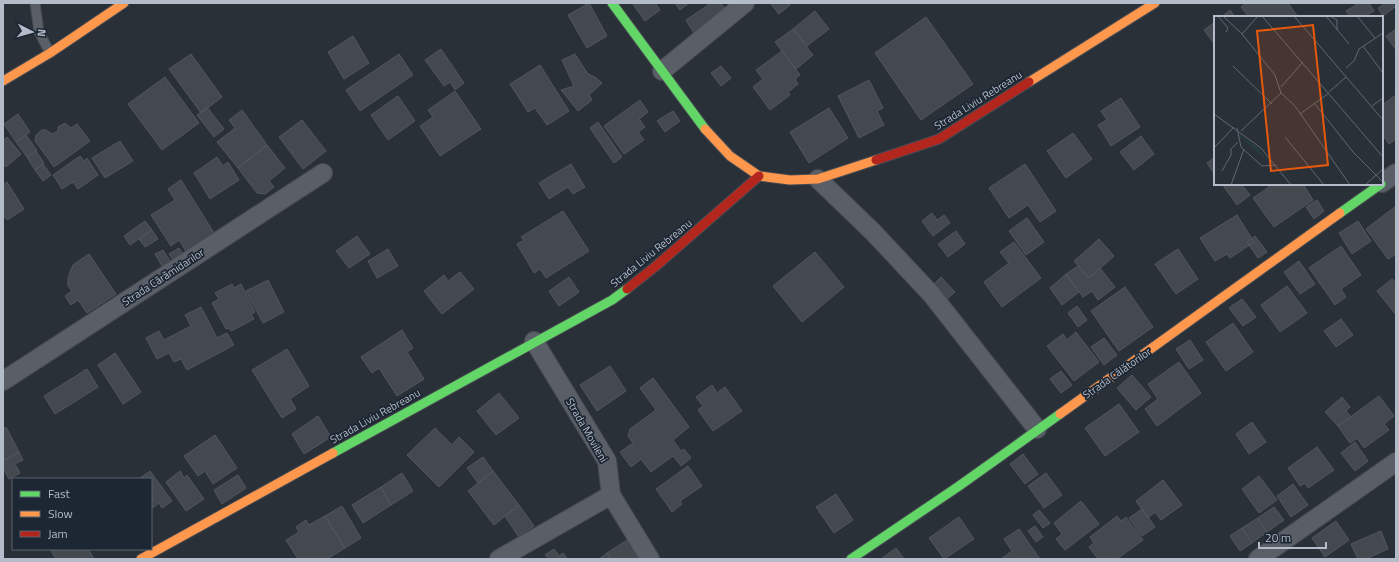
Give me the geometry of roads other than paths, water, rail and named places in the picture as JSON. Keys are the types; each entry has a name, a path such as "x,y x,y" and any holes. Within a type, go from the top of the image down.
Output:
{"street":[{"path":"3,81 124,3"},
{"path":"612,3 704,128 724,151 759,176"},
{"path":"662,71 745,3"},
{"name":"Strada Liviu Rebreanu","path":"141,559 534,341 612,300 656,266 759,176 790,180 818,179 939,139 1155,3"},
{"name":"Strada Cărămidarilor","path":"3,381 323,173"},
{"name":"Strada Călătorilor","path":"1383,183 1396,173"},
{"path":"818,179 873,232 932,295 1036,429"},
{"name":"Strada Călătorilor","path":"851,559 959,486 1036,429 1251,278 1380,185"},
{"name":"Strada Movileni","path":"534,341 607,461 611,495"},
{"path":"1258,559 1396,462"},
{"path":"499,559 611,495 650,559"}],"lane":[{"path":"36,3 39,32 50,52"}]}
